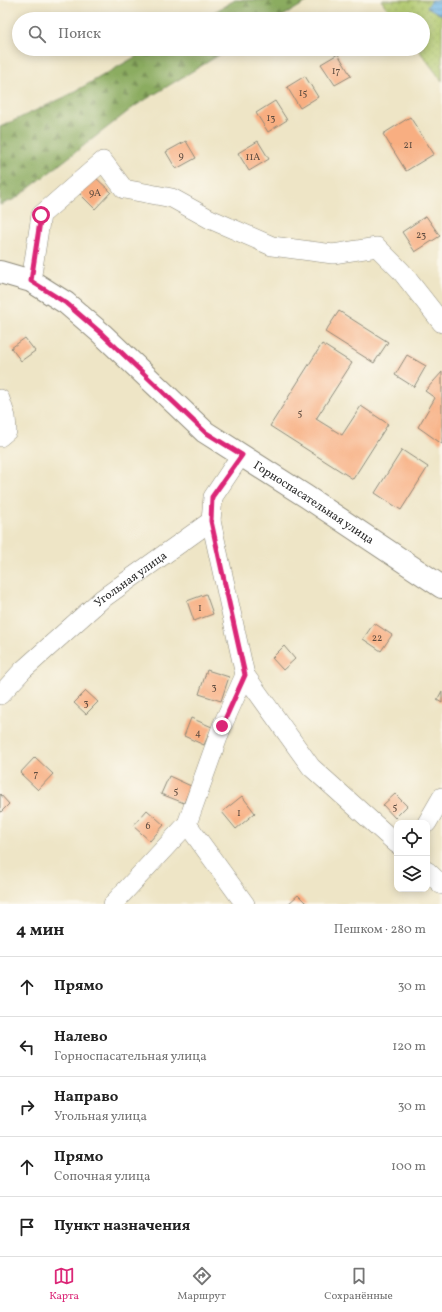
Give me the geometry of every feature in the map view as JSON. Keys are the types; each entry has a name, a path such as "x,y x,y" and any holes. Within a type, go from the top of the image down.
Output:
{"main road":[{"name":"Горноспасательная улица","path":"0,272 31,281 66,303 102,334 205,432 442,588"}],"street":[{"path":"31,281 41,215 103,161 124,189 172,198 210,219 272,246 333,254 377,247 401,271 442,323"},
{"path":"0,399 6,417 7,431 0,437"},
{"path":"242,455 212,497 211,521 245,675 311,767 394,841"},
{"name":"Угольная улица","path":"0,695 23,670 102,599 211,521"},
{"path":"113,904 187,824 222,726 245,675"},
{"path":"429,820 442,797"},
{"path":"187,824 245,904"},
{"path":"430,874 442,885"}],"green space":[{"path":"235,0 310,0 290,12 214,12"},
{"path":"381,0 442,0 442,81 423,56 430,56 430,12 390,12"},
{"path":"137,56 217,56 135,106 15,199 0,205 0,127 67,96"}],"water":[{"path":"432,0 442,0 442,15 427,7"}],"building":[{"path":"335,56 339,56 351,76 335,85 321,64"},
{"path":"305,76 318,97 300,108 287,87"},
{"path":"275,101 287,120 268,132 256,113"},
{"path":"410,117 434,154 406,171 383,134"},
{"path":"186,141 196,158 176,169 166,152"},
{"path":"258,141 269,159 249,171 238,153"},
{"path":"94,176 111,192 95,209 79,193"},
{"path":"426,216 440,236 415,252 402,232"},
{"path":"339,311 388,342 374,363 325,332"},
{"path":"25,338 35,351 21,361 11,348"},
{"path":"322,344 352,363 316,419 342,435 361,406 388,424 353,479 270,426"},
{"path":"407,355 426,366 414,387 395,375"},
{"path":"442,372 442,444 418,427 435,398 425,391"},
{"path":"402,450 428,467 401,510 375,493"},
{"path":"206,594 213,614 194,621 187,601"},
{"path":"374,623 392,635 381,651 363,639"},
{"path":"284,646 295,659 283,670 272,658"},
{"path":"207,670 229,677 221,701 199,694"},
{"path":"86,691 98,702 86,714 74,703"},
{"path":"442,691 442,703 437,700"},
{"path":"191,718 212,727 204,745 184,736"},
{"path":"35,757 53,774 38,790 20,773"},
{"path":"169,776 191,786 184,803 161,794"},
{"path":"0,794 9,804 0,813"},
{"path":"395,794 407,806 395,818 383,805"},
{"path":"242,796 255,813 236,829 222,812"},
{"path":"147,810 164,825 150,841 133,826"},
{"path":"298,895 307,904 288,904"}],"route":[{"path":"41,215 31,281 66,303 102,334 205,432 242,455 212,497 211,521 245,675 222,726"}]}
